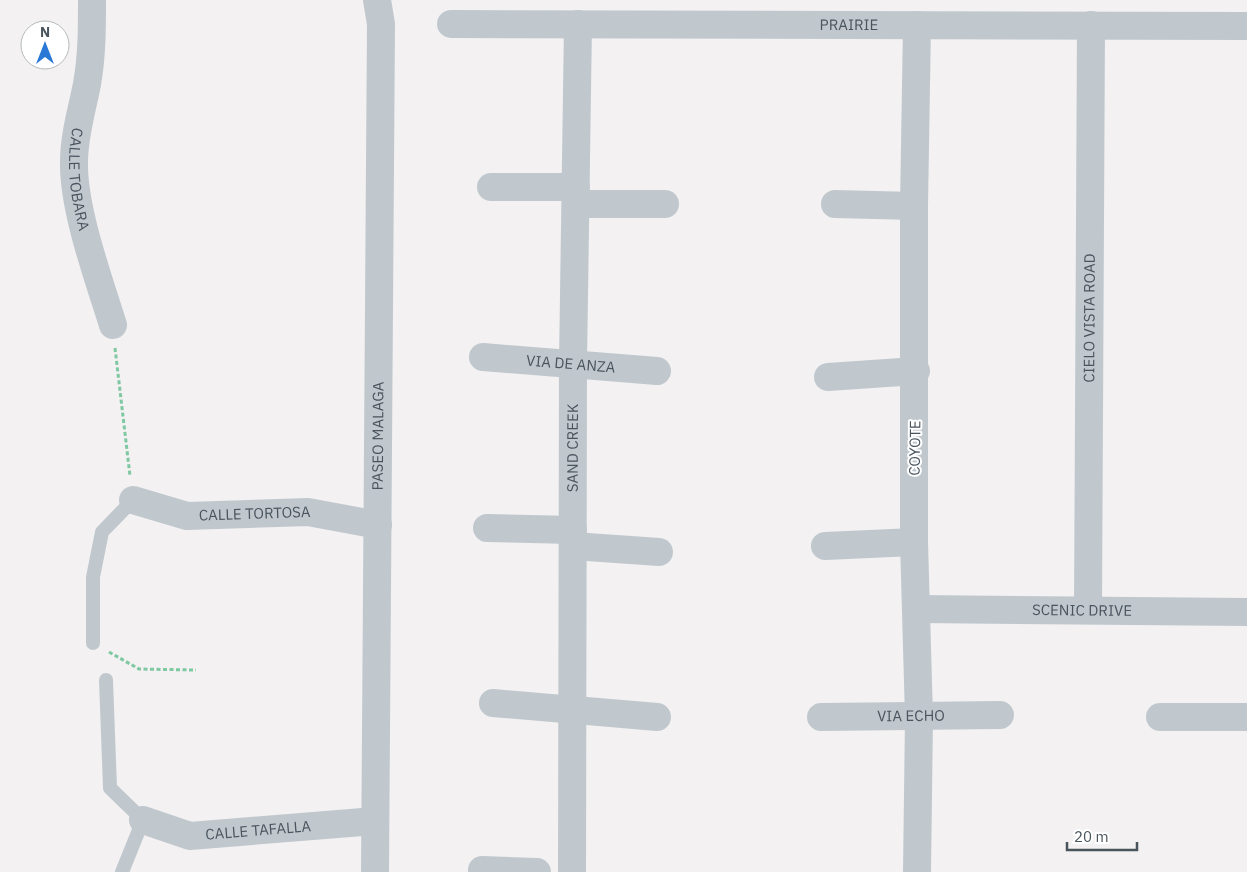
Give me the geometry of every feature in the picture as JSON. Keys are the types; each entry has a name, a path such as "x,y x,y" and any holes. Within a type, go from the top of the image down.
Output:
{"street":[{"name":"CALLE TOBARA","path":"92,0 92,37 87,83 79,114 74,166 80,206 113,325"},
{"name":"PASEO MALAGA","path":"375,872 381,24 377,0"},
{"name":"PRAIRIE","path":"451,24 1247,26"},
{"name":"SAND CREEK","path":"572,872 573,363 578,24"},
{"name":"COYOTE","path":"917,25 914,206 916,371 914,542 919,717 917,872"},
{"name":"CIELO VISTA ROAD","path":"1088,610 1091,25"},
{"path":"491,186 665,204"},
{"path":"835,204 914,206"},
{"name":"VIA DE ANZA","path":"484,357 657,371"},
{"path":"828,377 916,371"},
{"name":"CALLE TORTOSA","path":"133,500 187,516 308,512 378,525"},
{"path":"487,528 573,538 659,552"},
{"path":"825,546 914,542"},
{"name":"SCENIC DRIVE","path":"917,610 1247,612"},
{"path":"493,703 657,717"},
{"name":"VIA ECHO","path":"821,717 1000,715"},
{"path":"1160,717 1247,717"},
{"name":"CALLE TAFALLA","path":"143,820 190,836 375,821"},
{"path":"482,870 537,872"}],"lane":[{"path":"93,643 93,577 102,532 133,500"},
{"path":"106,680 110,788 143,820 122,872"}],"path":[{"path":"113,325 133,500"},
{"path":"93,643 139,669 196,670"}]}
